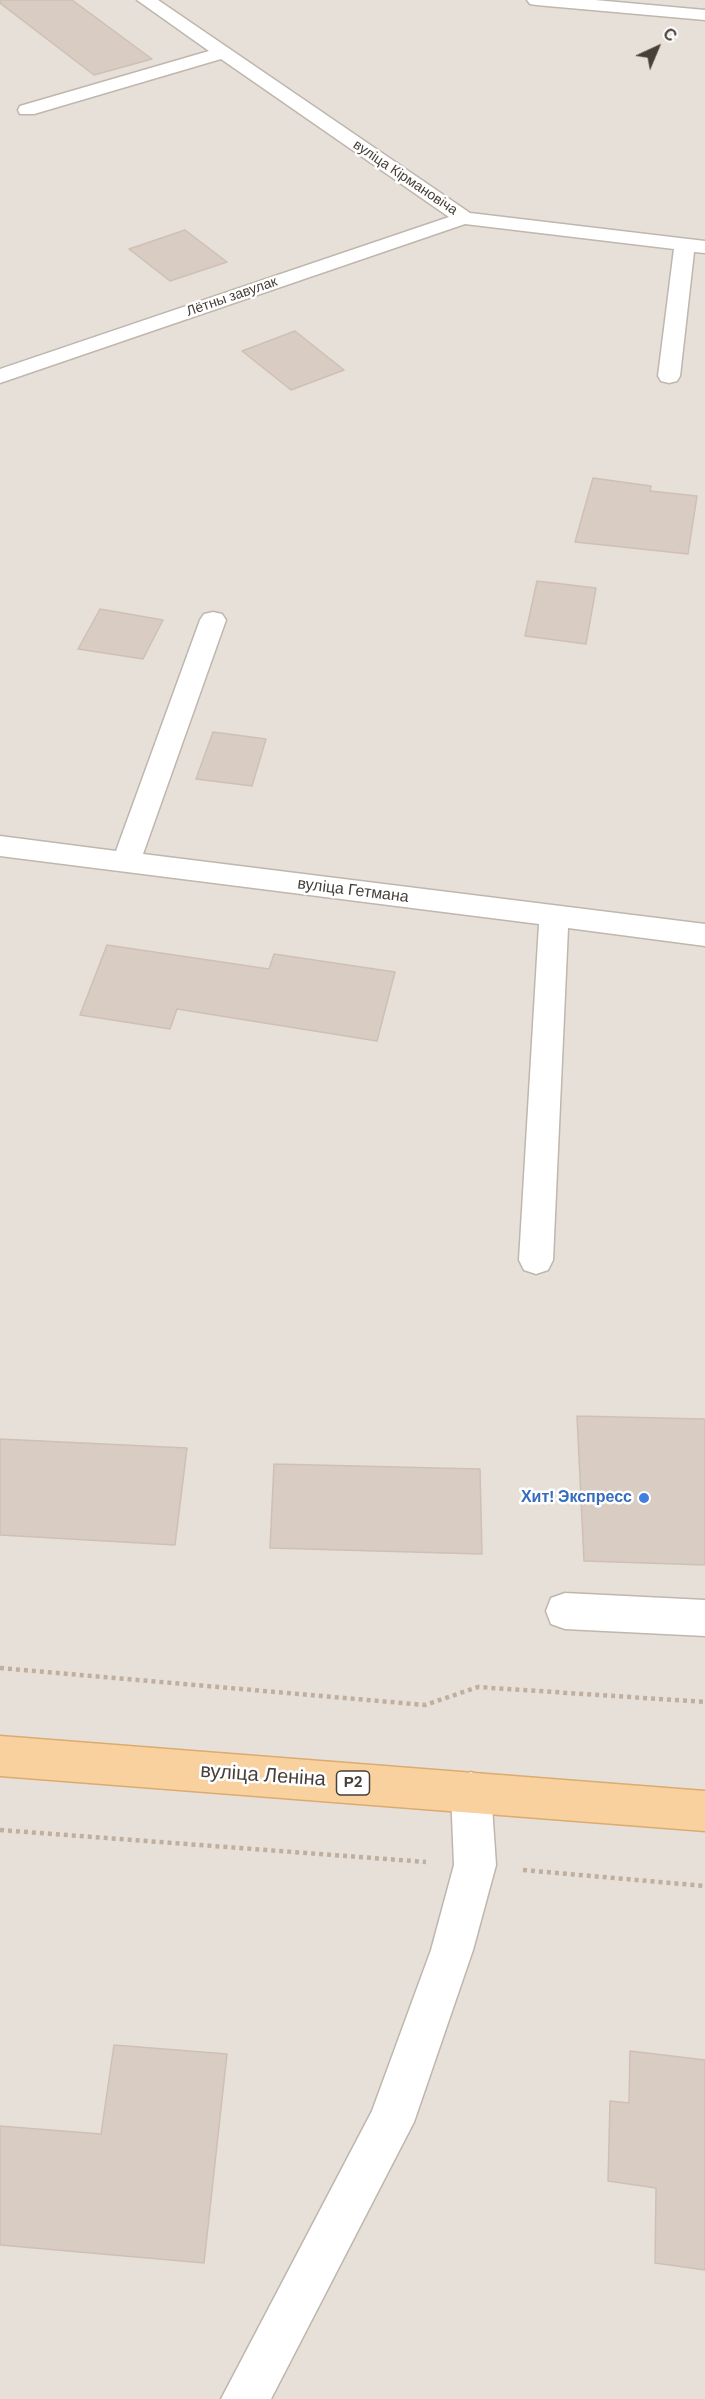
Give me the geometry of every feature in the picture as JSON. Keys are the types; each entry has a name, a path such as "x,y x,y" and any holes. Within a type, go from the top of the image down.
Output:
{"main road":[{"name":"вуліца Леніна","path":"0,1756 705,1811"}],"street":[{"name":"вуліца Кірмановіча","path":"146,0 464,218 695,246"},
{"path":"536,0 705,15"},
{"path":"27,110 223,53"},
{"name":"Лётны завулак","path":"0,376 464,218"},
{"path":"669,376 695,246"},
{"path":"126,862 213,620"},
{"name":"вуліца Гетмана","path":"0,846 705,935"},
{"path":"536,1260 554,916"},
{"path":"565,1611 705,1618"},
{"path":"245,2399 391,2122 452,1950 475,1865 471,1792"}],"path":[{"path":"0,1668 425,1705 478,1688 705,1702"},
{"path":"0,1830 475,1865 705,1886"}],"shaded area":[{"path":"0,0 705,0 705,2399 0,2399"}],"building":[{"path":"0,0 72,0 152,59 94,75 0,3"},
{"path":"185,230 227,262 170,281 129,249"},
{"path":"295,331 344,370 291,390 242,351"},
{"path":"593,478 651,486 650,491 697,496 688,554 575,542"},
{"path":"537,581 596,588 586,644 525,636"},
{"path":"100,609 163,620 143,659 78,649"},
{"path":"213,732 266,739 252,786 196,779"},
{"path":"107,945 269,969 274,954 395,972 377,1041 177,1009 170,1029 80,1015"},
{"path":"577,1416 705,1419 705,1565 584,1561"},
{"path":"0,1439 187,1448 175,1545 0,1535"},
{"path":"274,1464 480,1469 482,1554 270,1548"},
{"path":"114,2045 227,2054 204,2263 0,2245 0,2126 101,2134"},
{"path":"630,2051 705,2060 705,2270 655,2263 656,2188 608,2181 610,2101 629,2103"}],"place":[{"name":"Хит! Экспресс","path":"644,1498"}]}
